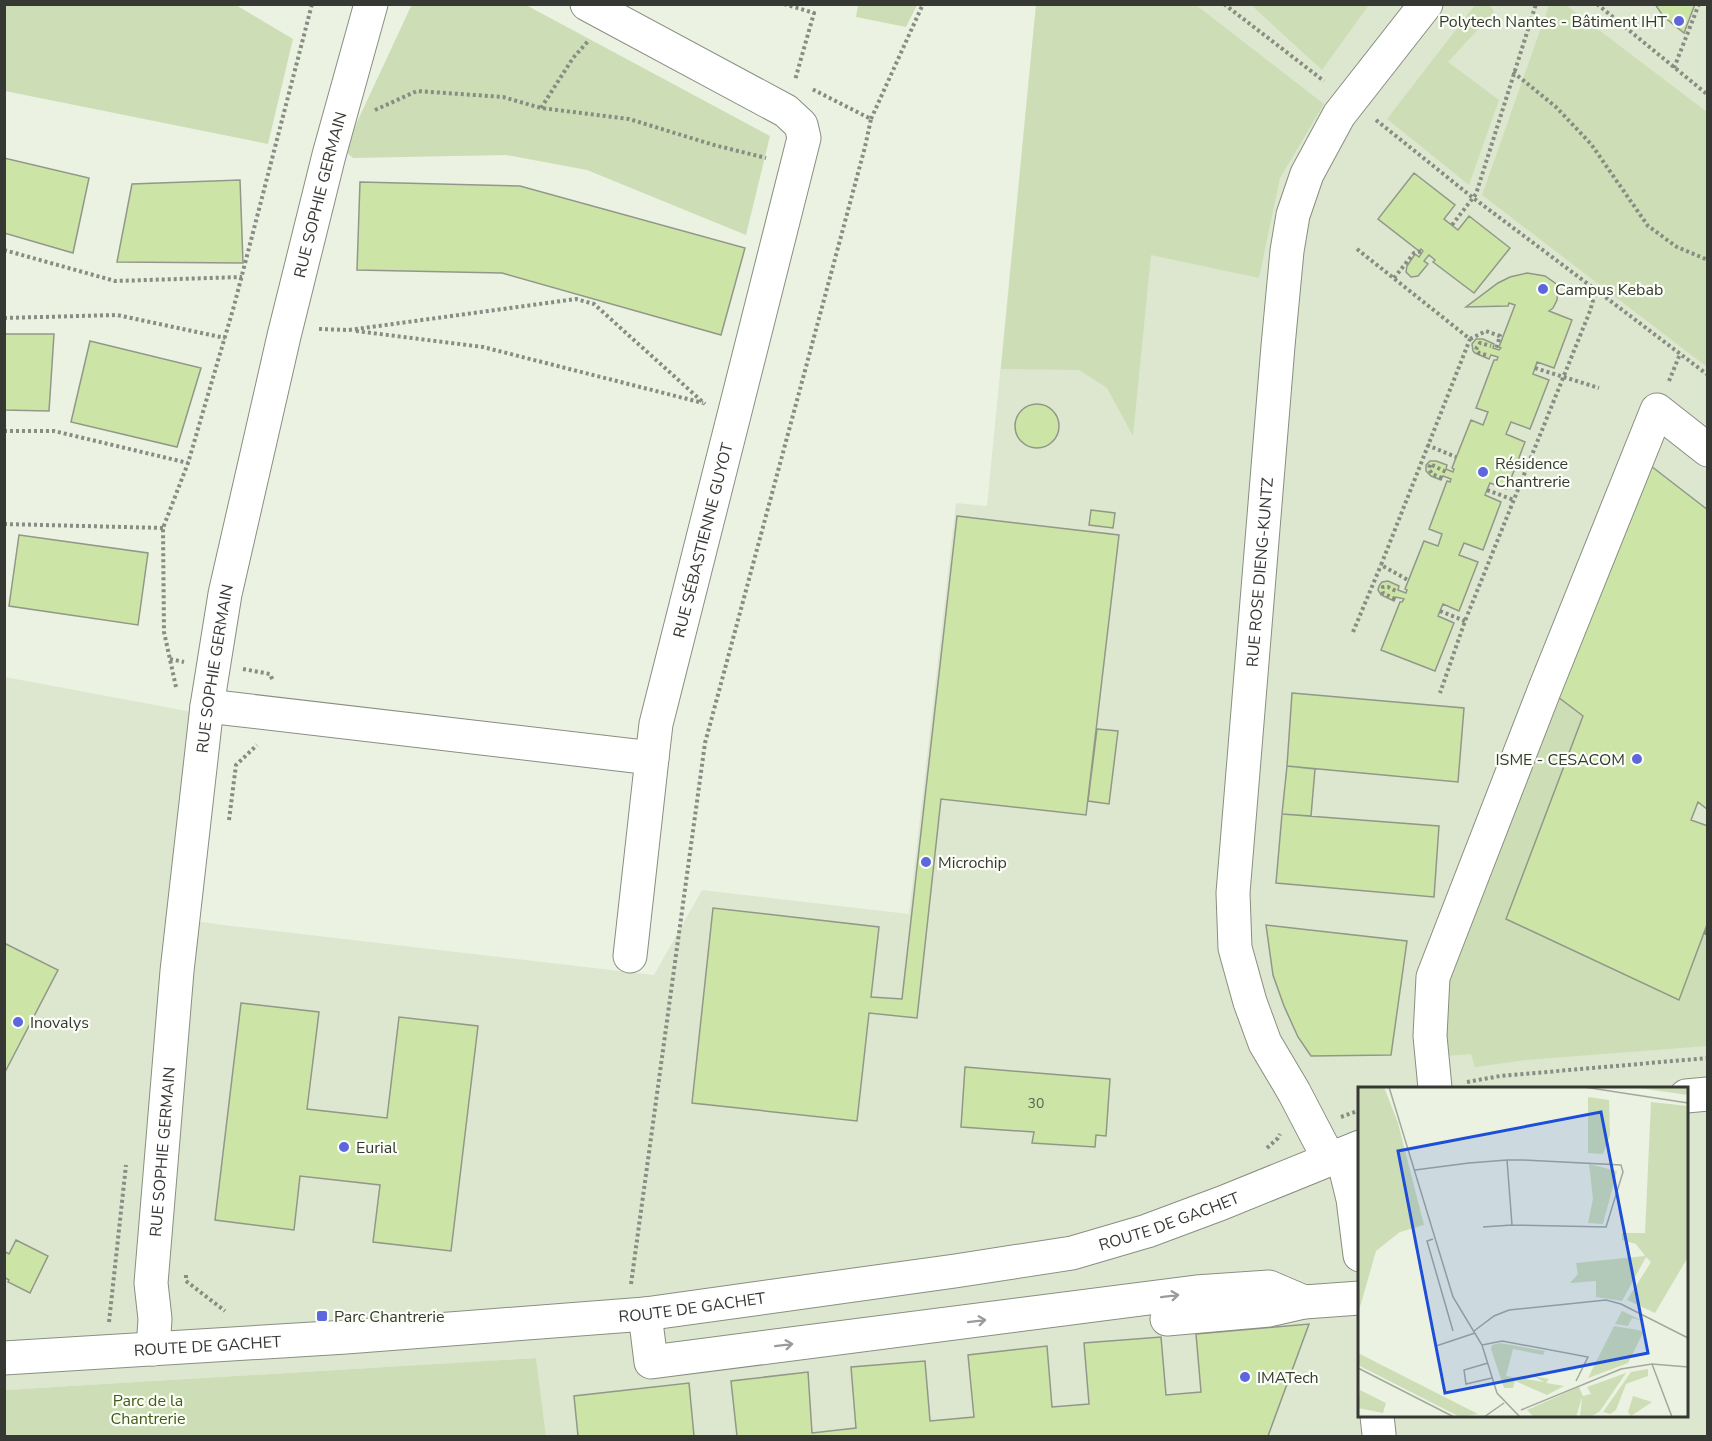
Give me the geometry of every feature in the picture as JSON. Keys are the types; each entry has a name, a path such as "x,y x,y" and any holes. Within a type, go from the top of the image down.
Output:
{"street":[{"name":"RUE SOPHIE GERMAIN","path":"153,1349 154,1319 151,1283 177,971 207,706 225,594 284,336 329,155 371,4"},
{"name":"RUE ROSE DIENG-KUNTZ","path":"1358,1246 1353,1199 1344,1153 1294,1092 1265,1043 1250,1002 1235,948 1233,893 1278,346 1287,251 1293,215 1307,174 1339,115 1426,4"},
{"name":"RUE SÉBASTIENNE GUYOT","path":"598,10 786,111 801,124 804,138 721,408 657,724 630,956"},
{"path":"1435,1087 1430,1036 1433,977 1544,691 1657,410 1707,450"},
{"path":"207,706 652,759"},
{"path":"1688,1096 1707,1094"},
{"name":"ROUTE DE GACHET","path":"4,1358 346,1337 642,1300 955,1271 1072,1253 1158,1227 1344,1153"},
{"path":"642,1300 651,1362 1196,1292 1269,1287 1304,1302"},
{"path":"1167,1319 1269,1310 1304,1302 1358,1298"}],"path":[{"path":"784,4 814,13 786,111"},
{"path":"631,1285 705,743 871,119 923,4"},
{"path":"1224,4 1329,85"},
{"path":"1452,225 1476,194 1536,4"},
{"path":"1597,4 1707,95"},
{"path":"1674,68 1699,4"},
{"path":"541,108 573,58 598,10"},
{"path":"1513,72 1556,107 1591,144 1648,226 1677,247 1707,260"},
{"path":"795,80 871,119"},
{"path":"368,113 417,91 503,97 541,108 629,119 714,145 796,165"},
{"path":"1369,115 1472,197 1707,375"},
{"path":"1357,249 1470,339"},
{"path":"4,250 115,281 242,277"},
{"path":"1394,278 1414,253 1423,251"},
{"path":"1440,693 1465,621 1590,311 1596,290"},
{"path":"349,330 576,299 594,304 721,408"},
{"path":"4,318 117,315 225,338"},
{"path":"316,329 349,330 483,347 721,408"},
{"path":"1353,632 1470,339 1486,331 1500,336 1494,348 1480,343 1476,347 1479,353 1486,355"},
{"path":"1535,368 1599,388"},
{"path":"4,431 54,431 188,463"},
{"path":"1427,445 1456,457"},
{"path":"1442,478 1432,474 1430,464 1446,472"},
{"path":"1487,490 1514,500"},
{"path":"4,524 163,528"},
{"path":"1381,565 1408,580"},
{"path":"1395,598 1383,593 1382,590 1383,587 1388,587 1396,591"},
{"path":"1440,611 1465,621"},
{"path":"229,820 236,765 271,732 274,714 274,684 270,674 241,669"},
{"path":"1440,1087 1500,1076 1707,1058"},
{"path":"1346,1114 1358,1110"},
{"path":"1260,1152 1267,1149 1278,1138 1283,1127"},
{"path":"185,1270 186,1281 228,1313"},
{"name":"ROUTE DE GACHET","path":"620,1286 631,1285 642,1300"}],"shaded area":[{"path":"1036,5 1251,5 1322,69 1369,5 1707,5 1707,1436 546,1436 536,1358 5,1390 5,677 192,712 167,917 654,975 702,890 909,914 956,503 987,506"}],"green space":[{"path":"412,4 526,5 770,136 746,235 587,170 506,155 353,158 344,150"},
{"path":"858,4 917,5 906,27 856,17"},
{"path":"4,5 236,5 293,39 268,144 5,91"},
{"path":"1036,5 1196,5 1324,104 1280,178 1259,278 1151,255 1133,436 1107,388 1079,370 1001,369"},
{"path":"1251,5 1369,5 1322,70"},
{"path":"1475,5 1490,5 1494,12 1448,62 1499,100 1469,185 1387,119"},
{"path":"1549,5 1566,5 1707,112 1707,367 1482,195"},
{"path":"1558,697 1583,716 1506,919 1678,1000 1707,923 1707,1046 1526,1060 1475,1067 1471,1054 1447,1056 1443,996"},
{"name":"Parc de la Chantrerie","path":"536,1358 546,1436 5,1436 5,1390"}],"building":[{"name":"Polytech Nantes - Bâtiment IHT","path":"1655,4 1695,4 1684,33 1663,16"},
{"path":"4,158 89,178 73,253 4,233"},
{"path":"1414,173 1455,205 1444,219 1458,230 1469,216 1510,248 1474,293 1433,262 1435,260 1429,255 1424,261 1428,264 1418,276 1411,277 1406,272 1407,266 1415,254 1419,257 1423,251 1421,249 1419,251 1378,219"},
{"path":"240,180 243,263 117,262 132,184"},
{"path":"360,182 520,186 745,248 721,335 502,273 357,270"},
{"name":"Résidence Chantrerie","path":"1527,273 1545,276 1555,283 1558,288 1557,300 1549,311 1572,320 1554,368 1537,362 1533,374 1549,380 1530,429 1511,422 1506,434 1525,442 1507,489 1490,483 1485,495 1501,502 1483,550 1464,543 1459,555 1478,562 1459,611 1443,604 1438,616 1454,623 1435,671 1381,650 1400,602 1404,599 1396,597 1394,601 1381,595 1378,590 1382,582 1388,581 1399,586 1398,590 1406,593 1405,589 1424,541 1438,546 1442,534 1429,529 1447,481 1450,482 1451,479 1443,476 1441,480 1431,476 1426,471 1426,465 1430,461 1436,461 1447,465 1446,469 1453,472 1452,468 1471,420 1483,425 1488,412 1476,408 1494,360 1498,357 1491,355 1489,359 1475,353 1472,344 1476,339 1483,339 1494,344 1493,348 1499,350 1515,305 1509,303 1508,306 1466,307 1498,283"},
{"path":"4,334 54,334 49,411 4,410"},
{"path":"90,341 201,368 177,447 71,422"},
{"path":"1037,404 1046,405 1053,410 1058,417 1058,435 1053,442 1046,447 1037,448 1028,447 1021,442 1016,435 1015,426 1016,417 1021,410 1028,405"},
{"name":"ISME - CESACOM","path":"1651,466 1708,510 1708,810 1698,802 1691,820 1708,826 1708,922 1679,1000 1506,919 1583,716 1558,697"},
{"path":"1091,510 1115,513 1113,528 1089,525"},
{"name":"Microchip","path":"957,516 1119,535 1086,815 941,799 917,1018 869,1013 857,1121 692,1103 713,908 879,927 871,997 902,999"},
{"path":"19,535 148,553 138,625 9,606"},
{"path":"1292,693 1464,708 1458,782 1287,766"},
{"path":"1097,729 1118,731 1109,804 1088,801"},
{"path":"1287,766 1315,769 1311,816 1282,814"},
{"path":"1282,814 1439,826 1434,897 1276,883"},
{"path":"1266,925 1407,941 1391,1055 1311,1056 1298,1037 1273,975"},
{"name":"Inovalys","path":"4,943 58,970 4,1074"},
{"name":"Eurial","path":"241,1003 319,1012 307,1109 387,1118 399,1017 478,1026 451,1251 373,1242 380,1185 300,1176 294,1230 215,1220"},
{"path":"965,1067 1110,1079 1106,1136 1096,1135 1095,1147 1032,1143 1034,1132 961,1127"},
{"path":"16,1240 48,1256 30,1293 8,1282 9,1280 4,1277 4,1251 9,1254"},
{"name":"IMATech","path":"1309,1324 1268,1436 737,1436 731,1381 808,1372 812,1433 856,1428 851,1367 925,1361 930,1421 974,1417 968,1355 1047,1346 1052,1407 1089,1404 1084,1343 1161,1337 1166,1395 1201,1392 1196,1334"},
{"path":"689,1383 694,1436 578,1436 574,1396"}],"place":[{"name":"Polytech Nantes - Bâtiment IHT","path":"1679,21"},
{"name":"Campus Kebab","path":"1543,289"},
{"name":"Résidence Chantrerie","path":"1483,472"},
{"name":"ISME - CESACOM","path":"1637,759"},
{"name":"Microchip","path":"926,862"},
{"name":"Inovalys","path":"18,1022"},
{"name":"Eurial","path":"344,1147"},
{"name":"Parc Chantrerie","path":"322,1316"},
{"name":"IMATech","path":"1245,1377"}]}
